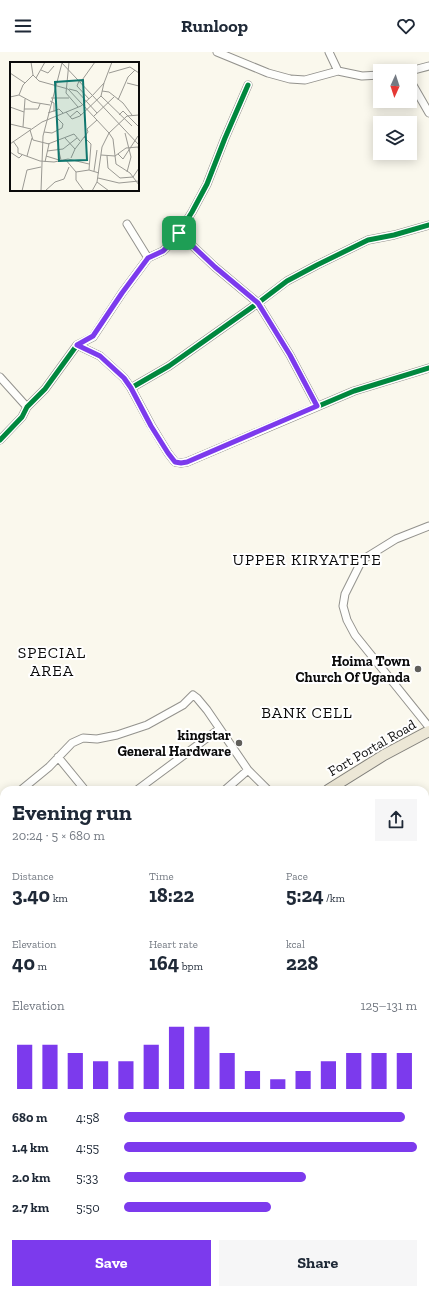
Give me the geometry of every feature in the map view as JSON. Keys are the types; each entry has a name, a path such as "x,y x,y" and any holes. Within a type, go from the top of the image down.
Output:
{"main road":[{"name":"Fort Portal Road","path":"335,786 384,755 429,731"}],"street":[{"path":"217,52 268,73 290,79 305,80 338,71 362,76 373,75"},
{"path":"329,52 338,71"},
{"path":"417,69 428,67"},
{"path":"0,440 22,417 27,407 45,389 77,345 93,336 148,258 163,251 179,233 207,184 248,85"},
{"path":"417,92 429,113"},
{"path":"127,224 148,258"},
{"path":"131,388 169,366 287,281 337,254 368,240 394,235 429,225"},
{"path":"179,233 215,267 258,303 290,355 317,406"},
{"path":"77,345 100,356 124,378 168,453 175,462 181,463 187,462 354,391 429,368"},
{"path":"0,377 27,407"},
{"path":"429,526 396,539 362,560 345,594 343,606 347,620 355,635 429,727"},
{"path":"26,786 49,767 72,743 83,738 97,739 117,735 147,725 183,705 193,696 197,698 207,710 248,770 264,786"},
{"path":"142,786 219,729"},
{"path":"58,757 82,786"},
{"path":"230,786 248,770"}],"cycle path":[{"path":"0,440 22,417 27,407 45,389 77,345 93,337 122,293 148,258 163,251 179,233 207,184 248,85"},
{"path":"131,388 169,366 287,281 368,240 394,235 429,225"},
{"path":"77,345 100,356 124,378 168,453 175,462 181,463 187,462 354,391 429,368"}],"place":[{"name":"Hoima Town Church Of Uganda","path":"418,669"},
{"name":"kingstar General Hardware","path":"239,743"}],"district":[{"name":"UPPER KIRYATETE","path":"307,559"},
{"name":"SPECIAL AREA","path":"52,661"},
{"name":"BANK CELL","path":"307,712"}],"route":[{"path":"179,233 215,267 258,303 290,355 317,406 187,462 181,463 175,462 168,453 124,378 100,356 77,345 93,336 148,258 163,251 179,233"}]}
